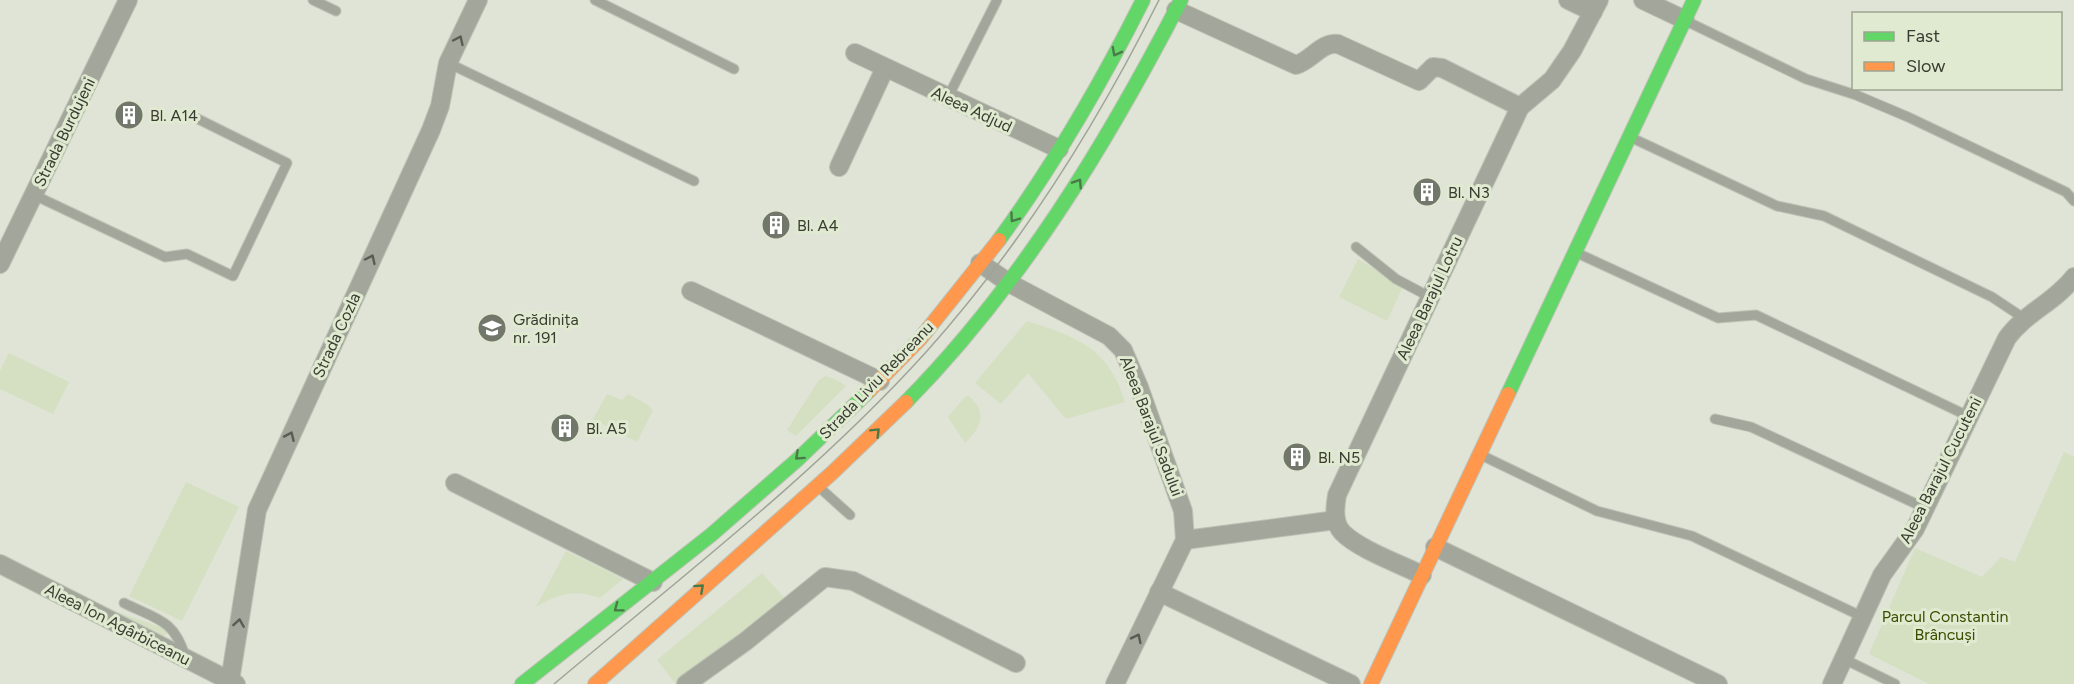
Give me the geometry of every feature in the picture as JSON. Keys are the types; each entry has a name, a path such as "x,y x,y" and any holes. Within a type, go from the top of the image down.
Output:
{"street":[{"name":"Strada Burdujeni","path":"0,264 128,0"},
{"name":"Strada Cozla","path":"233,682 257,510 431,130 440,106 448,63 478,0"},
{"name":"Strada Liviu Rebreanu","path":"522,684 653,582 768,484 879,381 938,317 981,264 1059,149 1143,0"},
{"path":"1568,0 1596,6"},
{"path":"1643,0 1685,20"},
{"path":"1371,684 1694,0"},
{"name":"Strada Liviu Rebreanu","path":"595,684 818,486 943,363 1009,283 1086,172 1128,100 1178,5"},
{"path":"1178,5 1296,65 1304,62 1324,46 1338,44 1419,81 1433,67 1442,68 1520,106"},
{"name":"Aleea Barajul Lotru","path":"1336,520 1336,506 1343,481 1520,106 1552,80 1572,51 1596,6"},
{"name":"Aleea Adjud","path":"855,53 1059,149"},
{"path":"839,167 885,68"},
{"name":"Aleea Barajul Sadului","path":"981,264 1009,283 1109,336 1123,350 1139,387 1178,495 1185,525 1185,540"},
{"name":"Aleea Barajul Cucuteni","path":"1832,684 1882,575 1909,538 2007,338 2025,318 2064,291 2074,277"},
{"path":"691,291 879,381"},
{"path":"455,483 653,582"},
{"path":"1114,684 1185,540 1336,520 1341,531 1353,541 1422,575"},
{"path":"1435,547 1718,684"},
{"name":"Aleea Ion Agârbiceanu","path":"0,564 233,682"},
{"path":"686,684 746,641 825,577 853,581 1016,663"},
{"path":"1159,592 1351,684"}],"lane":[{"path":"313,0 336,11"},
{"path":"595,0 734,69"},
{"path":"948,98 997,0"},
{"path":"1685,20 1806,79 1856,95 1908,117 2066,192 2074,201"},
{"path":"448,63 694,181"},
{"path":"34,195 165,257 187,254 233,276 287,163 196,118"},
{"path":"1630,137 1777,206 1824,216 1992,297 2025,318"},
{"path":"1356,247 1396,279 1430,297"},
{"path":"1575,252 1718,318 1756,315 1968,416"},
{"path":"1714,419 1751,427 1924,508"},
{"path":"1479,454 1597,511 1692,536 1863,617"},
{"path":"818,486 850,515"},
{"path":"124,603 171,626 179,636 186,658"},
{"path":"1844,659 1895,684"}],"green space":[{"path":"1358,259 1403,286 1387,321 1339,297"},
{"path":"1027,321 1076,339 1089,347 1110,369 1125,402 1066,419 1028,373 1001,404 975,383"},
{"path":"9,353 69,382 53,414 0,389 0,371"},
{"path":"825,376 846,386 796,436 787,430 819,380"},
{"path":"607,394 622,400 628,394 653,410 637,442 593,419"},
{"path":"969,396 979,408 980,420 975,431 965,443 948,417 965,397"},
{"name":"Parcul Constantin Brâncuși","path":"2064,452 2074,457 2074,684 1929,684 1869,654 1915,548 1982,577 2001,557 2015,562"},
{"path":"186,482 239,507 182,621 129,596"},
{"path":"566,551 623,579 600,598 575,593 567,594 552,598 536,607"},
{"path":"762,573 787,601 683,684 676,684 657,660"},
{"path":"115,611 171,631 161,637 109,624"}],"tram line":[{"path":"554,684 746,524 840,440 927,351 994,270 1055,183 1083,139 1159,0"}],"traffic: fast":[{"path":"999,240 1076,123 1143,0"},
{"path":"906,402 948,357 1024,262 1123,108 1181,0"},
{"path":"1508,394 1694,0"},
{"path":"522,684 711,535 797,460 869,391"}],"traffic: slow":[{"path":"869,391 920,339 999,240"},
{"path":"1371,684 1508,394"},
{"path":"595,684 832,473 906,402"}],"place":[{"name":"Bl. A14","path":"129,115"},
{"name":"Bl. N3","path":"1427,192"},
{"name":"Bl. A4","path":"776,225"},
{"name":"Grădinița nr. 191","path":"492,328"},
{"name":"Bl. A5","path":"565,428"},
{"name":"Bl. N5","path":"1297,457"}]}
